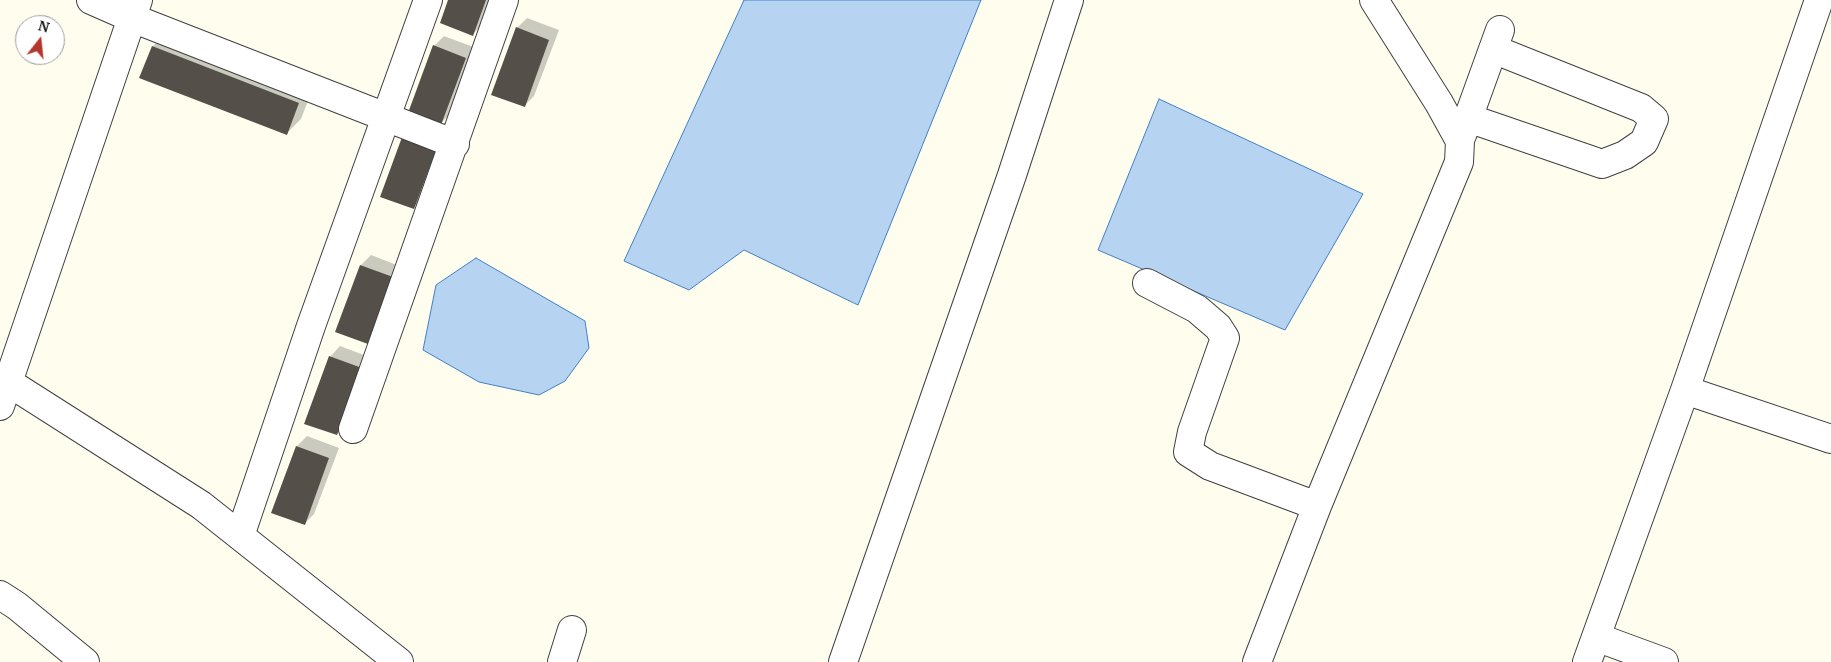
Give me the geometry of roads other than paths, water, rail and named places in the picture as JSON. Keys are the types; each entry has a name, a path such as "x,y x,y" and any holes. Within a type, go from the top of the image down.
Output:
{"street":[{"path":"90,0 135,9 454,144"},
{"path":"240,536 312,326 428,0"},
{"path":"353,429 504,0"},
{"path":"843,662 1012,175 1069,0"},
{"path":"1257,662 1317,506 1459,162 1464,130 1496,40 1641,108 1654,120 1644,142 1625,155 1602,164 1464,130 1439,103 1374,0"},
{"path":"1587,662 1685,390 1819,0"},
{"path":"135,9 3,388 201,505 399,662"},
{"path":"1146,283 1197,309 1218,327 1224,338 1192,432 1188,452 1210,466 1317,506"},
{"path":"1685,390 1831,440"},
{"path":"0,595 17,606 85,662"},
{"path":"562,662 572,630"},
{"path":"1596,637 1664,662"}],"water":[{"path":"744,0 981,0 858,305 744,250 689,290 624,261"},
{"path":"1159,99 1363,194 1285,330 1098,250"},
{"path":"476,258 585,321 589,348 565,381 539,395 479,382 423,350 436,285"}]}
